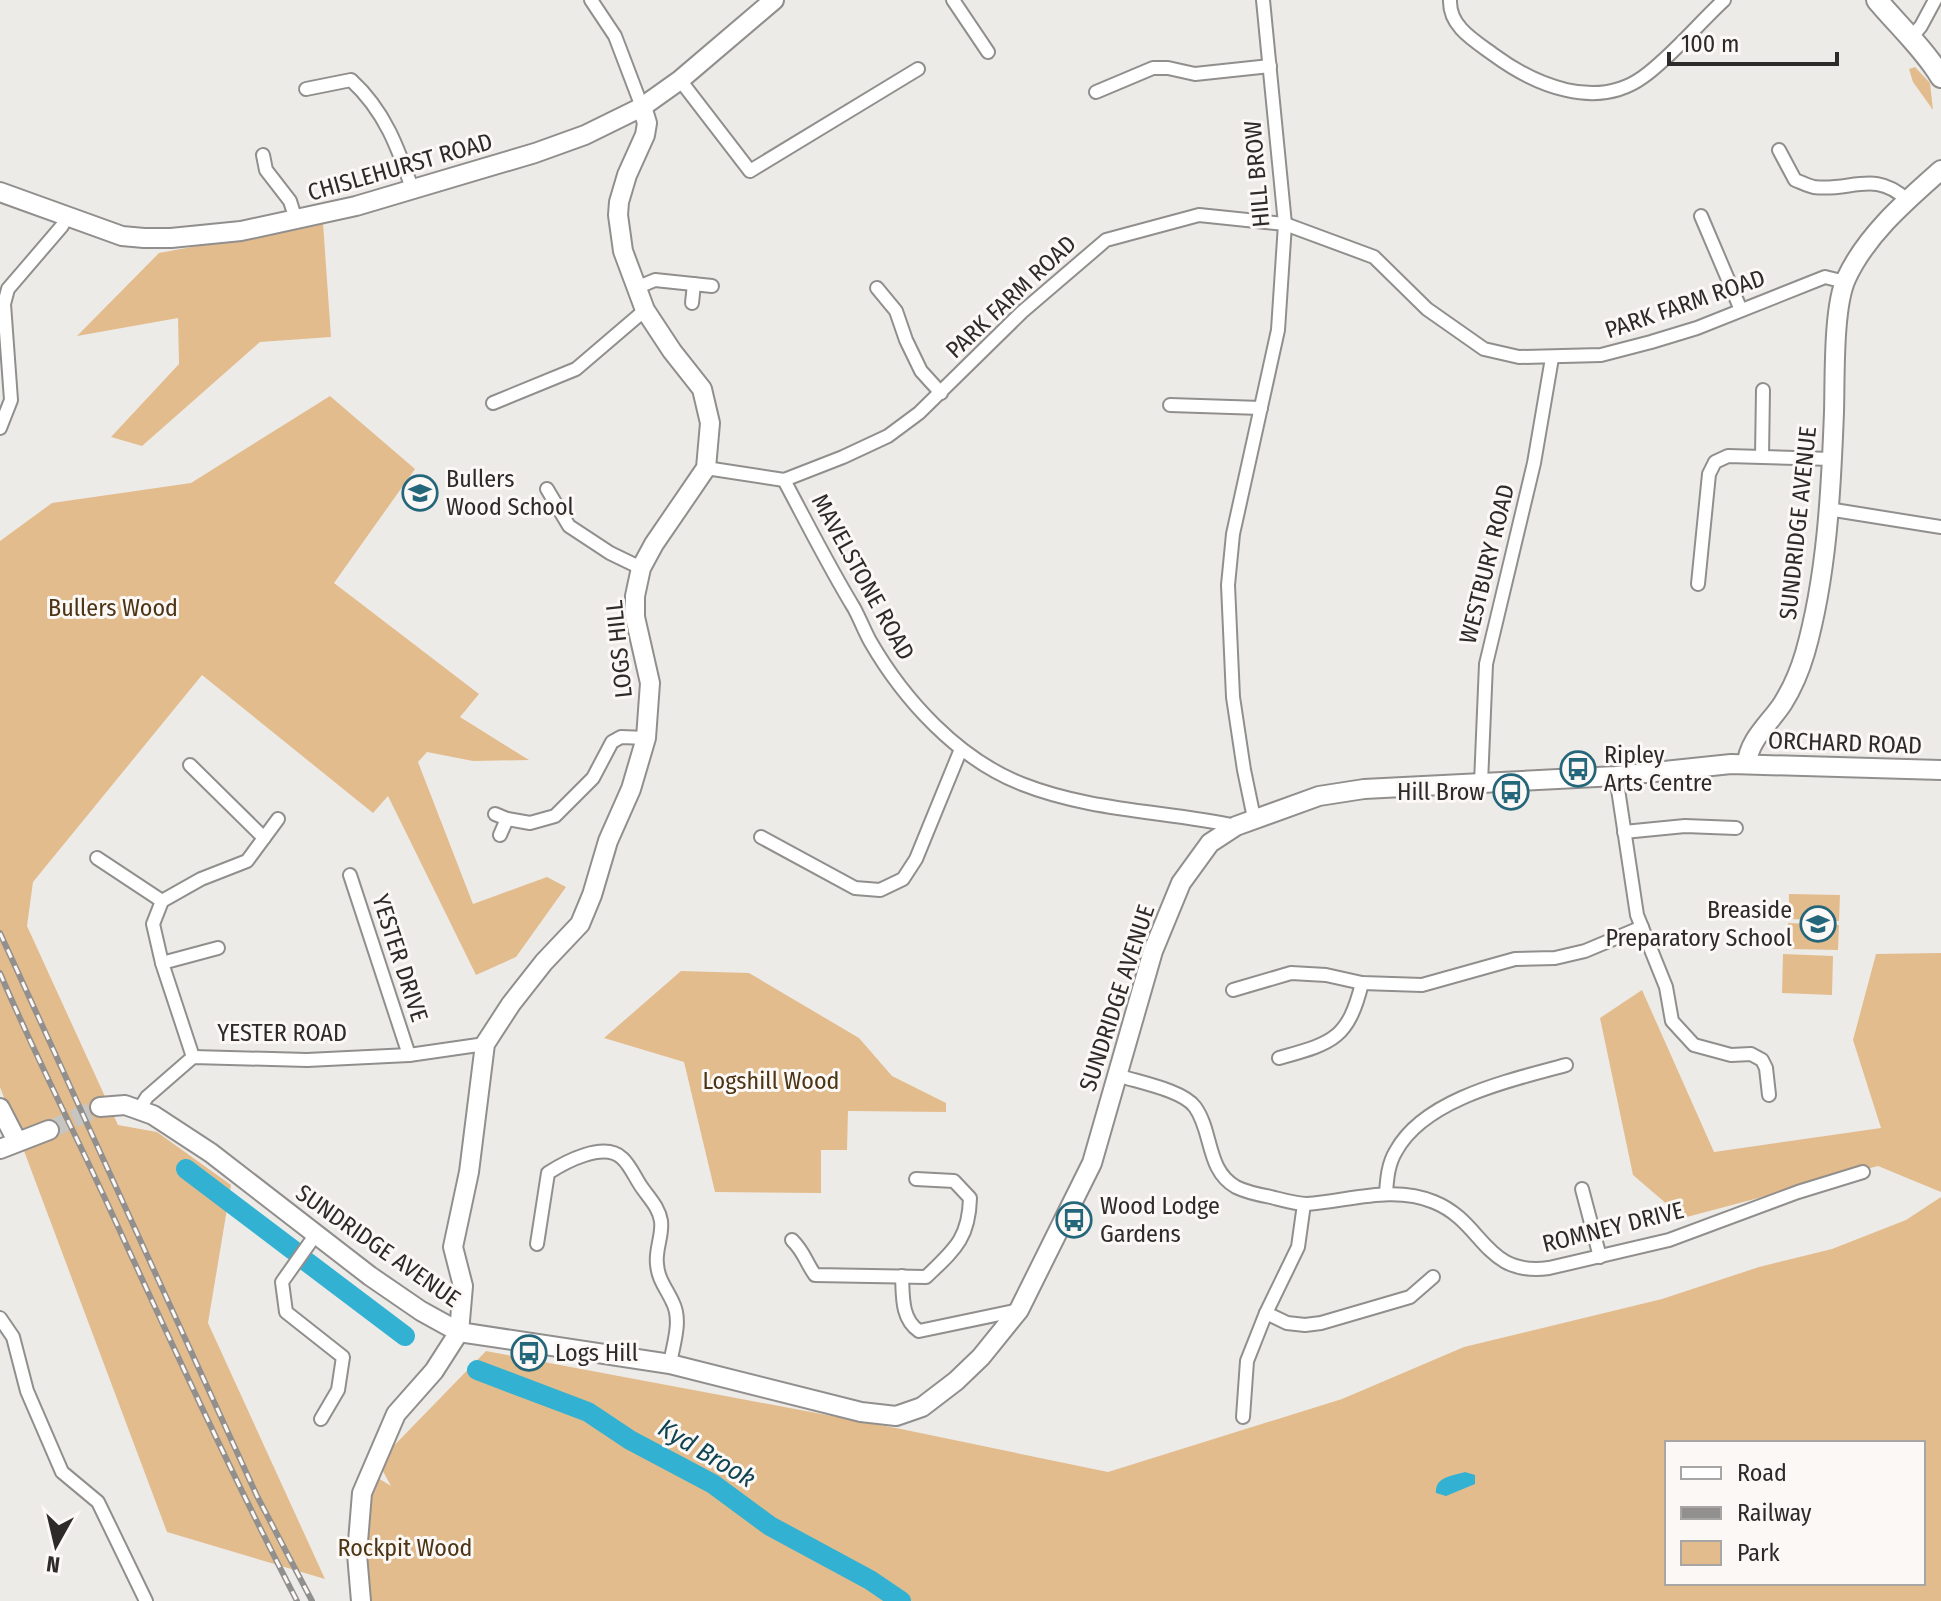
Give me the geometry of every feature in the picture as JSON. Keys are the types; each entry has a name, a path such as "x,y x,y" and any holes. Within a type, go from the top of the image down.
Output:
{"main road":[{"path":"1877,0 1939,67"}],"street":[{"path":"591,0 615,36 642,107"},
{"name":"CHISLEHURST ROAD","path":"0,192 122,236 171,238 241,231 413,191 585,135 642,107 680,80 774,0"},
{"path":"953,0 988,52"},
{"name":"HILL BROW","path":"1254,818 1233,697 1228,585 1233,534 1278,330 1285,224 1263,0"},
{"path":"1450,0 1453,18 1466,34 1512,68 1552,88 1578,92 1619,88 1645,76 1724,0"},
{"path":"1910,39 1935,0"},
{"path":"1096,92 1153,68 1195,74 1270,66"},
{"path":"680,80 750,171 918,69"},
{"path":"306,89 351,80 372,99 399,150 413,191"},
{"name":"LOGS HILL","path":"459,1332 463,1286 453,1247 469,1172 485,1044 544,962 580,924 592,895 608,841 631,789 646,738 650,683 635,617 635,596 641,568 706,468 710,423 702,389 645,310 623,251 618,215 621,191 645,135 647,123 642,107"},
{"path":"1779,150 1795,180 1815,187 1879,183 1895,189 1907,200"},
{"path":"263,155 266,170 290,201 296,220"},
{"name":"SUNDRIDGE AVENUE","path":"140,1108 211,1153 370,1276 421,1311 459,1332 670,1364 861,1412 896,1416 922,1407 981,1357 1019,1310 1092,1163 1161,932 1181,883 1210,843 1254,818 1319,796 1364,789 1616,776 1747,764 1748,751 1783,703 1794,682 1805,652 1816,600 1828,509 1837,332 1845,282 1862,250 1907,200 1941,170"},
{"path":"0,428 11,400 4,304 8,289 68,215"},
{"name":"PARK FARM ROAD","path":"784,480 888,436 941,393 1022,312 1106,240 1199,215 1285,224 1374,257 1427,309 1484,349 1519,357 1601,355 1697,328 1825,277 1845,282"},
{"path":"1701,216 1741,310"},
{"path":"636,288 655,280 712,286"},
{"path":"692,303 694,284"},
{"path":"877,288 896,311 921,371 941,393"},
{"path":"493,403 576,369 645,310"},
{"name":"WESTBURY ROAD","path":"1481,783 1486,664 1534,463 1552,358"},
{"path":"1762,456 1763,390"},
{"path":"1170,405 1261,408"},
{"path":"1698,584 1709,474 1715,462 1728,456 1832,459"},
{"path":"706,468 784,480"},
{"name":"MAVELSTONE ROAD","path":"784,480 876,651 915,703 961,749 992,770 1058,795 1138,812 1205,819 1236,826"},
{"path":"547,489 569,526 610,553 641,568"},
{"path":"1828,509 1941,527"},
{"path":"500,835 501,816 530,823 555,816 593,778 612,742 621,737 646,738"},
{"path":"761,837 855,888 880,890 903,879 916,859 961,749"},
{"name":"ORCHARD ROAD","path":"1747,764 1941,770"},
{"path":"190,765 264,838"},
{"path":"1616,776 1637,915 1666,987 1672,1021 1694,1045 1731,1055 1751,1054 1762,1060 1769,1095"},
{"path":"193,1057 162,963 153,924 162,901 201,879 247,861 278,819"},
{"path":"1205,819 1210,843"},
{"path":"1624,832 1685,826 1736,828"},
{"path":"97,858 162,901"},
{"name":"YESTER DRIVE","path":"350,875 409,1055"},
{"path":"1233,990 1291,973 1326,975 1362,983 1422,985 1515,959 1555,958 1585,951 1642,927"},
{"path":"162,963 218,948"},
{"path":"1279,1058 1325,1045 1342,1031 1354,1012 1362,983"},
{"name":"YESTER ROAD","path":"140,1108 147,1097 193,1057 307,1060 409,1055 485,1044"},
{"path":"1386,1193 1394,1154 1403,1139 1419,1123 1450,1104 1492,1085 1566,1065"},
{"name":"ROMNEY DRIVE","path":"1117,1075 1167,1091 1196,1108 1213,1160 1221,1174 1236,1187 1304,1204 1386,1193 1431,1200 1455,1212 1495,1256 1515,1268 1533,1270 1669,1240 1798,1192 1863,1172"},
{"path":"100,1107 125,1105 140,1108"},
{"path":"1,1114 9,1145 49,1130"},
{"path":"537,1244 548,1173 560,1165 603,1152 617,1154 625,1160 654,1204 661,1221 656,1261 659,1278 675,1306 677,1321 670,1364"},
{"path":"792,1240 805,1253 807,1264 815,1275 926,1277 959,1245 969,1221 970,1198 954,1181 916,1179"},
{"path":"1582,1189 1600,1257"},
{"path":"1243,1417 1247,1361 1298,1247 1304,1204"},
{"path":"316,1234 282,1282 286,1312 343,1357 338,1390 321,1419"},
{"path":"902,1276 904,1308 909,1325 919,1331 1019,1310"},
{"path":"1266,1313 1287,1323 1321,1323 1410,1297 1433,1277"},
{"path":"0,1318 13,1337 27,1391 62,1472 98,1502 146,1601"},
{"path":"361,1601 357,1554 362,1493 396,1414 434,1371 459,1332"}],"green space":[{"path":"1915,67 1930,83 1933,110 1913,82 1909,69"},
{"path":"323,223 331,337 260,342 142,446 111,437 179,364 178,318 77,336 159,253"},
{"name":"Bullers Wood","path":"330,396 415,469 334,583 479,694 460,717 529,760 473,761 427,752 418,762 473,904 547,877 566,887 516,957 476,975 388,796 373,813 202,675 33,882 27,926 118,1125 157,1132 231,1185 208,1323 325,1579 167,1532 0,1087 0,541 52,503 191,483"},
{"path":"1789,894 1840,895 1839,921 1789,919"},
{"path":"1788,923 1839,925 1838,950 1788,949"},
{"path":"1941,953 1941,1192 1878,1166 1683,1218 1633,1175 1600,1018 1642,990 1714,1152 1881,1128 1853,1040 1876,954"},
{"path":"1783,954 1833,956 1832,995 1782,993"},
{"name":"Logshill Wood","path":"681,971 749,973 859,1038 892,1076 946,1103 946,1112 848,1111 847,1150 821,1150 821,1193 715,1192 684,1062 604,1038"},
{"name":"Rockpit Wood","path":"1941,1197 1941,1601 367,1601 365,1538 368,1507 378,1478 391,1486 378,1462 486,1351 901,1429 1108,1472 1342,1399 1464,1347 1662,1299 1759,1267 1832,1249 1906,1220"}],"water":[{"path":"1465,1472 1475,1475 1475,1484 1446,1496 1436,1493 1436,1487 1442,1480"}],"waterway":[{"name":"Kyd Brook","path":"186,1169 293,1250"},
{"name":"Kyd Brook","path":"307,1262 405,1336"},
{"name":"Kyd Brook","path":"477,1370 588,1412 630,1440 713,1484 770,1526 870,1580 901,1601"}],"tunnel":[{"path":"49,1130 100,1107"}],"railway":[{"path":"0,933 257,1496 312,1601"},
{"path":"0,973 200,1404 297,1601"}],"place":[{"name":"Bullers Wood School","path":"420,493"},
{"name":"Ripley Arts Centre","path":"1578,769"},
{"name":"Hill Brow","path":"1511,792"},
{"name":"Breaside Preparatory School","path":"1818,924"},
{"name":"Wood Lodge Gardens","path":"1074,1220"},
{"name":"Logs Hill","path":"529,1353"}]}
